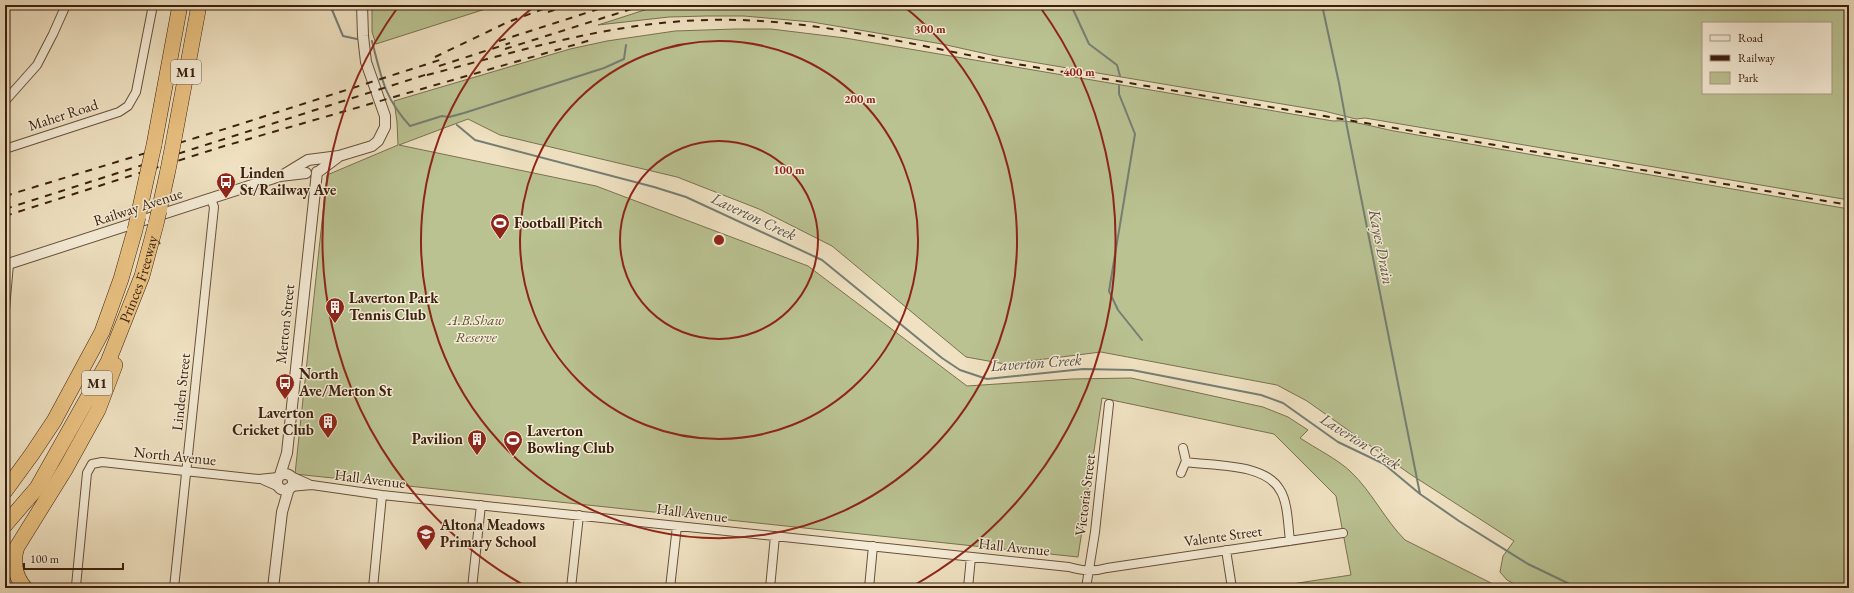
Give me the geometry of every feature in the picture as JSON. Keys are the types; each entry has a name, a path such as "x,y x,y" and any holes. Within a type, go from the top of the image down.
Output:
{"highway":[{"name":"Princes Freeway","path":"5,491 36,448 74,386 102,332 116,293 137,224 154,145 180,5"},
{"name":"Princes Freeway","path":"5,525 37,488 66,438 108,362 132,304 142,276 158,217 199,5"},
{"path":"5,479 40,431 66,389 116,293"},
{"path":"25,588 20,582 16,571 15,559 17,547 66,468 98,410 126,333 132,304"}],"street":[{"path":"6,98 37,65 54,34 66,5"},
{"name":"Maher Road","path":"5,148 119,112 128,106 136,92 153,5"},
{"path":"310,160 339,156 372,146 378,140 385,127 385,116 366,62 362,5"},
{"path":"312,173 339,156"},
{"path":"310,160 319,164 312,173"},
{"name":"Merton Street","path":"274,588 314,198 312,173 304,168 310,160"},
{"name":"Railway Avenue","path":"7,265 280,176 310,160"},
{"name":"Railway Avenue","path":"280,176 312,173"},
{"name":"Linden Street","path":"174,588 214,207 211,199"},
{"path":"5,309 7,265"},
{"name":"Victoria Street","path":"1086,588 1095,532 1109,404"},
{"path":"1181,473 1186,462 1183,448"},
{"name":"North Avenue","path":"76,586 87,473 90,466 94,463 102,462 284,482"},
{"path":"1186,462 1252,470 1273,480 1281,490 1284,499 1290,541"},
{"name":"Hall Avenue","path":"284,482 382,495 1088,569"},
{"path":"373,588 382,495"},
{"path":"472,588 481,505"},
{"path":"571,588 579,515"},
{"path":"670,588 677,526"},
{"name":"Valente Street","path":"1088,569 1095,572 1107,568 1343,533"},
{"path":"770,588 775,536"},
{"path":"869,588 873,546"},
{"path":"1226,550 1232,588"},
{"path":"968,588 971,557"}],"green space":[{"path":"372,5 498,5 376,44 372,32"},
{"path":"660,5 1849,5 1849,200 1365,118 1356,119 1324,111 996,56 942,44 812,22 744,16 669,17 598,25"},
{"name":"A.B.Shaw Reserve","path":"771,29 845,38 1333,121 1355,122 1394,131 1849,209 1849,588 1522,588 1507,580 1500,572 1503,556 1514,541 1410,474 1307,401 1277,385 1101,352 1005,364 966,357 832,246 759,209 677,177 500,135 468,119 399,145 596,186 808,266 967,386 1072,379 1131,378 1263,407 1288,417 1308,430 1300,438 1340,463 1359,480 1391,524 1405,540 1501,588 1265,588 1351,575 1336,496 1274,434 1102,398 1078,557 295,474 327,175 398,145 394,101 570,49 607,41 675,31"}],"waterway":[{"name":"Laverton Creek","path":"330,5 343,36 357,39"},
{"path":"1071,5 1089,44 1117,65 1120,76"},
{"name":"Kayes Drain","path":"1322,5 1339,83 1420,494"},
{"path":"372,41 381,76 389,96 394,106 410,126 442,116 449,117 464,113 604,68 624,59 626,45"},
{"path":"1119,86 1119,94 1135,134 1109,291 1118,310 1142,340"},
{"name":"Laverton Creek","path":"457,125 475,140 654,187 686,197 822,260 942,358 960,370 987,379 1083,369 1132,370 1261,395 1283,403 1338,442 1384,464 1420,494 1459,521 1528,564 1578,588"}],"railway":[{"path":"435,57 508,22 554,5"},
{"path":"548,12 570,5"},
{"path":"499,41 611,5"},
{"path":"505,49 644,5"},
{"path":"427,75 566,39 637,26 708,20 746,20 783,23 857,33 1005,62 1849,205"},
{"path":"5,216 221,147 591,40"},
{"path":"439,66 510,43"},
{"path":"5,196 228,128 446,58"},
{"path":"5,209 431,73"}],"place":[{"name":"Linden St/Railway Ave","path":"226,199"},
{"name":"Football Pitch","path":"500,240"},
{"name":"Laverton Park Tennis Club","path":"335,324"},
{"name":"North Ave/Merton St","path":"285,400"},
{"name":"Laverton Cricket Club","path":"328,439"},
{"name":"Pavilion","path":"477,456"},
{"name":"Laverton Bowling Club","path":"513,457"},
{"name":"Altona Meadows Primary School","path":"426,551"}]}
